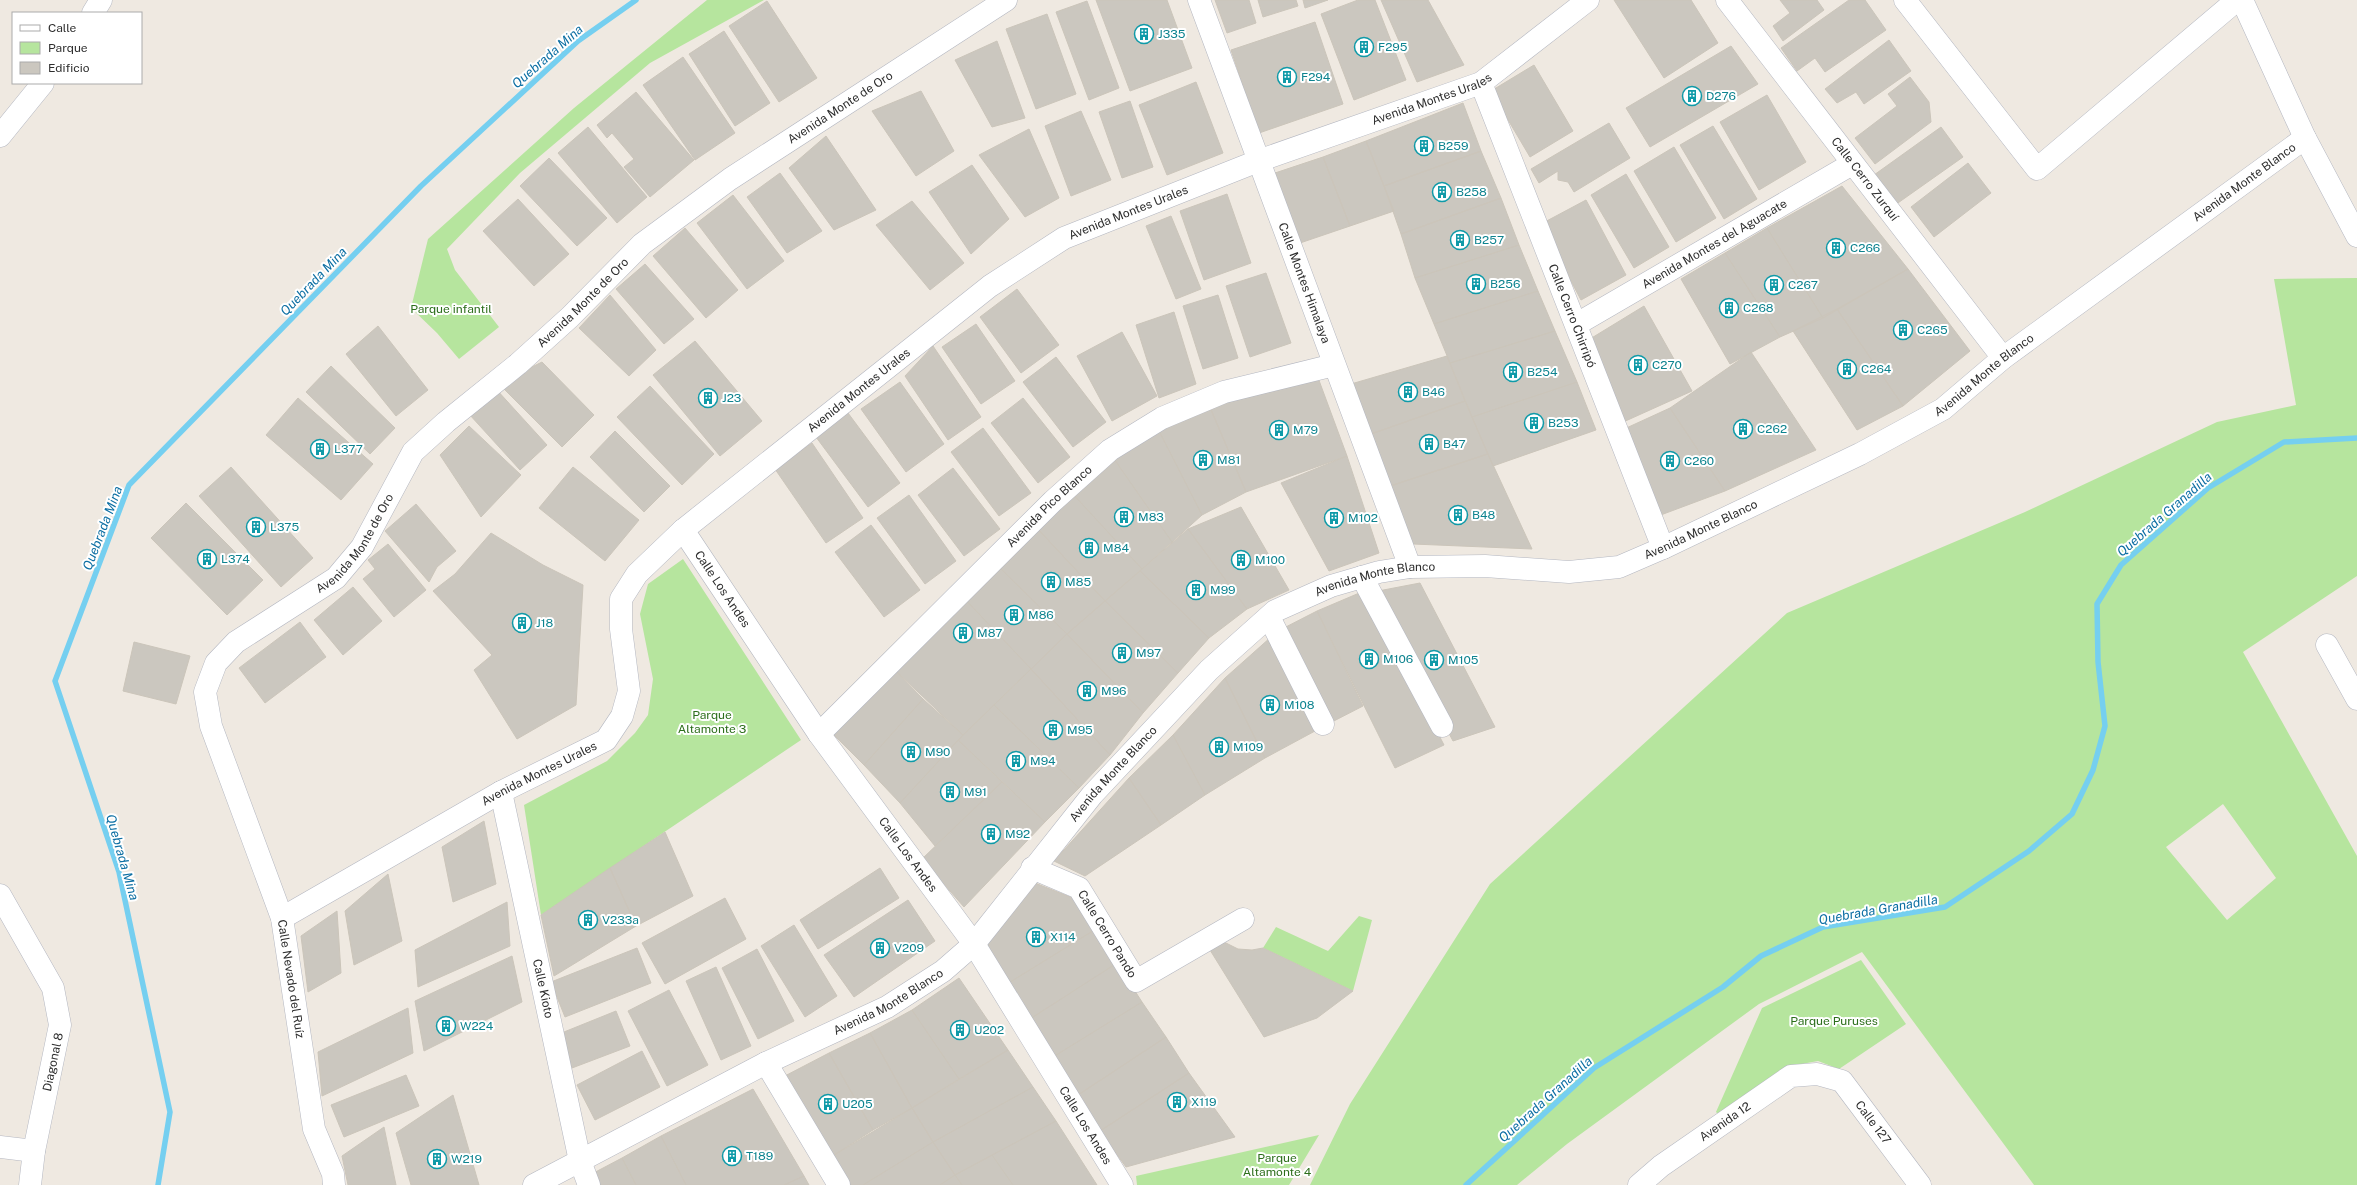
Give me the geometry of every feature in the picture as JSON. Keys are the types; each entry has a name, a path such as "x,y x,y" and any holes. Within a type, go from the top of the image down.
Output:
{"street":[{"path":"94,12 101,0"},
{"name":"Avenida Monte de Oro","path":"216,663 236,642 336,578 362,547 413,452 446,422 518,364 570,317 642,244 730,179 1004,0"},
{"name":"Calle Montes Himalaya","path":"1199,0 1410,567"},
{"name":"Avenida Montes Urales","path":"282,918 501,792 606,740 622,716 629,691 621,629 621,599 637,574 683,530 990,286 1057,243 1258,160 1482,83 1588,0"},
{"name":"Calle Cerro Zurquí","path":"1727,0 2003,358"},
{"path":"1905,0 2037,168 2237,0"},
{"path":"2242,0 2305,138 2357,236"},
{"name":"Calle Cerro Chirripó","path":"1482,83 1663,548"},
{"path":"0,136 42,84"},
{"name":"Avenida Monte Blanco","path":"534,1185 766,1062 887,1007 943,971 974,944 1032,868 1092,795 1209,670 1275,611 1331,586 1362,577 1410,567 1485,566 1569,572 1619,567 1663,548 1860,454 1944,409 2003,358 2305,138"},
{"name":"Avenida Montes del Aguacate","path":"1577,324 1852,164"},
{"name":"Avenida Pico Blanco","path":"819,734 1053,501 1110,450 1162,418 1224,392 1334,365"},
{"name":"Calle Los Andes","path":"683,530 819,734 974,944 1122,1185"},
{"path":"1362,577 1442,726"},
{"path":"1269,617 1323,724"},
{"path":"2327,645 2357,699"},
{"name":"Calle Nevado del Ruíz","path":"216,663 205,692 211,726 282,918 314,1129 333,1174 334,1185"},
{"name":"Calle Kioto","path":"501,792 580,1161 588,1185"},
{"name":"Calle Cerro Pando","path":"1032,868 1079,888 1136,980 1243,919"},
{"name":"Diagonal 8","path":"2,902 53,988 60,1025 34,1151 30,1185"},
{"path":"766,1062 839,1185"},
{"name":"Avenida 12","path":"1639,1185 1661,1166 1791,1076 1817,1074"},
{"name":"Calle 127","path":"1817,1074 1842,1081 1920,1185"},
{"path":"0,1147 34,1151"}],"green space":[{"name":"Parque infantil","path":"707,0 764,0 650,63 520,173 447,249 455,270 499,327 459,359 437,333 411,308 428,239 574,108"},
{"path":"2357,278 2357,576 2243,652 2357,856 2357,1185 2034,1185 1862,952 1759,1004 1567,1144 1517,1185 1310,1185 1350,1104 1490,884 1787,613 2025,512 2217,422 2296,405 2274,279","holes":["2223,804 2276,878 2227,920 2166,847"]},
{"name":"Parque Altamonte 3","path":"683,559 801,740 541,915 524,805 607,761 635,733 648,715 653,679 640,614 648,584"},
{"path":"1359,916 1372,920 1353,991 1263,948 1276,927 1328,951"},
{"name":"Parque Puruses","path":"1861,960 1906,1024 1839,1069 1818,1061 1796,1065 1720,1116 1716,1112 1762,1008"},
{"name":"Parque Altamonte 4","path":"1319,1135 1289,1185 1137,1185 1136,1176"}],"building":[{"name":"J335","path":"1096,0 1167,0 1192,68 1130,91"},
{"path":"1215,0 1249,0 1256,23 1227,33"},
{"path":"1258,0 1296,0 1298,6 1263,17"},
{"path":"1303,0 1328,0 1305,8"},
{"name":"F295","path":"1358,0 1375,0 1406,80 1354,100 1321,14"},
{"path":"1381,0 1428,0 1464,65 1417,82"},
{"path":"1614,0 1691,0 1718,43 1664,78"},
{"path":"1780,0 1817,0 1824,10 1783,41 1773,26 1790,13"},
{"path":"1849,0 1865,0 1886,30 1825,72 1815,58 1797,71 1781,48"},
{"path":"767,1 817,78 779,102 729,26"},
{"path":"1087,1 1119,88 1089,100 1056,12"},
{"path":"1047,14 1076,94 1036,109 1006,29"},
{"name":"F294","path":"1315,22 1343,104 1259,133 1231,50"},
{"path":"724,31 770,103 735,126 689,54"},
{"path":"1889,40 1911,71 1864,104 1856,92 1837,103 1825,89"},
{"path":"997,41 1025,118 992,127 955,60"},
{"name":"D276","path":"1731,46 1758,84 1650,147 1626,108"},
{"path":"683,57 735,133 695,160 643,85"},
{"path":"1534,65 1573,131 1530,157 1491,91"},
{"path":"1910,77 1929,102 1931,122 1875,164 1855,138 1897,106 1888,94"},
{"path":"1196,82 1223,153 1167,175 1139,105"},
{"path":"921,91 954,151 916,176 872,111"},
{"path":"636,92 694,160 650,197 624,167 634,159 612,133 607,138 597,125"},
{"path":"1767,95 1806,162 1759,190 1720,122"},
{"path":"1130,101 1153,167 1122,178 1099,112"},
{"name":"B259","path":"1463,103 1481,151 1384,186 1366,141"},
{"path":"1081,111 1111,180 1071,196 1045,126"},
{"path":"1609,123 1630,158 1574,192 1568,182 1558,180 1558,171 1539,183 1531,169"},
{"path":"1713,126 1757,199 1724,219 1680,145"},
{"path":"588,127 647,197 617,223 558,153"},
{"path":"1941,127 1963,157 1895,205 1874,175"},
{"path":"1029,129 1059,198 1025,217 979,155"},
{"path":"826,136 876,210 834,230 789,168"},
{"path":"1366,141 1394,211 1350,226 1323,157"},
{"path":"1674,147 1716,218 1676,242 1634,171"},
{"name":"B258","path":"1481,151 1501,198 1401,234 1384,186"},
{"path":"1323,157 1350,226 1297,244 1275,173"},
{"path":"549,158 607,218 577,246 520,186"},
{"path":"1968,163 1991,193 1934,237 1911,207"},
{"path":"972,165 1009,219 971,254 929,192"},
{"path":"780,173 822,231 787,253 747,197"},
{"path":"1626,174 1669,247 1634,268 1591,195"},
{"name":"C266","path":"1842,186 1908,269 1823,318 1767,228"},
{"path":"1227,194 1251,263 1204,280 1180,211"},
{"path":"733,195 784,261 747,289 697,223"},
{"name":"B257","path":"1501,198 1519,245 1415,278 1401,234"},
{"path":"518,199 569,254 534,286 483,231"},
{"path":"1586,200 1626,275 1581,300 1541,224"},
{"path":"912,201 964,263 930,290 876,225"},
{"path":"1171,216 1201,289 1176,299 1146,226"},
{"path":"685,228 738,290 706,318 653,256"},
{"name":"C267","path":"1767,228 1823,318 1780,337 1725,253"},
{"name":"B256","path":"1519,245 1538,291 1434,324 1415,278"},
{"name":"C268","path":"1725,253 1780,337 1730,364 1681,279"},
{"path":"645,264 694,319 664,344 616,289"},
{"name":"C265","path":"1908,269 1970,351 1903,406 1837,309"},
{"path":"1266,273 1291,343 1250,357 1226,286"},
{"path":"1017,289 1059,345 1021,373 980,317"},
{"path":"1538,291 1555,331 1450,363 1434,324"},
{"path":"610,295 656,350 629,376 579,328"},
{"path":"1218,295 1238,358 1203,369 1183,306"},
{"name":"C270","path":"1644,306 1692,391 1621,423 1590,339"},
{"name":"C264","path":"1837,309 1903,406 1857,430 1793,331"},
{"path":"1174,312 1196,384 1159,398 1136,325"},
{"path":"976,324 1015,381 981,404 942,347"},
{"path":"378,326 428,390 396,416 346,354"},
{"name":"B254","path":"1555,331 1577,382 1472,417 1450,363"},
{"path":"1122,332 1157,396 1112,421 1077,356"},
{"name":"J23","path":"695,341 762,421 720,456 653,375"},
{"path":"933,346 981,417 948,440 905,376"},
{"name":"C262","path":"1751,352 1816,450 1725,491 1670,408"},
{"name":"B46","path":"1447,356 1465,401 1371,434 1351,384"},
{"path":"1056,357 1106,422 1073,447 1023,382"},
{"path":"542,362 594,415 562,447 504,389 522,372"},
{"path":"331,366 395,428 370,454 306,392"},
{"name":"M79","path":"1317,375 1347,456 1246,492 1209,405"},
{"path":"900,382 944,444 906,472 861,409"},
{"name":"B253","path":"1577,382 1596,430 1493,466 1472,417"},
{"path":"650,386 714,454 682,485 617,417"},
{"path":"496,389 547,445 520,470 469,414"},
{"name":"L377","path":"298,398 373,464 341,500 266,435"},
{"path":"1023,398 1070,457 1038,483 991,423"},
{"name":"B47","path":"1465,401 1488,454 1390,486 1371,434"},
{"name":"M81","path":"1209,405 1246,492 1202,515 1157,427"},
{"name":"C260","path":"1670,408 1725,491 1658,516 1622,430"},
{"path":"848,413 900,483 868,507 816,437"},
{"path":"469,426 521,475 481,517 440,455"},
{"path":"1157,427 1202,515 1172,542 1112,456"},
{"path":"983,428 1031,493 999,516 951,452"},
{"path":"615,431 670,486 644,512 590,457"},
{"path":"812,443 863,518 826,543 775,469"},
{"name":"B48","path":"1488,454 1532,549 1413,544 1390,486"},
{"name":"M83","path":"1112,456 1172,542 1142,569 1071,492"},
{"name":"M102","path":"1347,456 1379,553 1329,571 1281,483"},
{"name":"L375","path":"231,467 313,558 281,587 199,496"},
{"path":"573,467 639,520 605,561 539,508"},
{"path":"953,468 1000,529 964,556 918,495"},
{"name":"M84","path":"1071,492 1142,569 1105,601 1035,526"},
{"path":"909,495 956,561 925,584 877,518"},
{"name":"L374","path":"186,503 263,580 227,615 151,538"},
{"path":"416,504 456,551 437,567 429,582 385,531"},
{"name":"M100","path":"1241,507 1289,590 1247,609 1188,529"},
{"path":"871,525 920,590 884,617 835,552"},
{"name":"M85","path":"1035,526 1105,601 1067,634 996,564"},
{"name":"M99","path":"1188,529 1247,609 1209,638 1140,571"},
{"name":"J18","path":"491,533 543,565 583,585 576,705 517,739 474,670 492,655 433,591 455,574"},
{"path":"388,544 426,590 394,617 363,579 375,569 368,560"},
{"name":"M86","path":"996,564 1067,634 1031,669 963,597"},
{"path":"1140,571 1209,638 1178,673 1105,601"},
{"name":"M105","path":"1420,583 1495,727 1453,741 1373,592"},
{"path":"353,587 382,621 343,655 314,620"},
{"name":"M106","path":"1364,591 1444,745 1395,768 1317,611"},
{"name":"M87","path":"963,597 1031,669 963,735 894,669"},
{"name":"M97","path":"1105,601 1178,673 1143,713 1067,634"},
{"path":"1317,611 1363,706 1326,725 1278,631"},
{"path":"300,622 326,657 265,703 239,668"},
{"name":"M96","path":"1067,634 1143,713 1110,755 1031,669"},
{"name":"M108","path":"1271,637 1315,731 1265,758 1225,678"},
{"path":"134,642 190,656 176,704 123,691"},
{"path":"894,669 923,699 864,765 832,733"},
{"name":"M95","path":"1031,669 1110,755 1079,788 994,705"},
{"name":"M109","path":"1225,678 1265,758 1205,795 1173,735"},
{"name":"M90","path":"923,699 963,735 900,803 864,765"},
{"name":"M94","path":"994,705 1079,788 1045,822 958,740"},
{"path":"1173,735 1205,795 1161,825 1129,778"},
{"name":"M91","path":"958,740 1002,782 935,846 900,803"},
{"path":"1129,778 1161,825 1085,876 1054,861"},
{"name":"M92","path":"1002,782 1045,822 964,907 922,859"},
{"path":"484,821 496,884 453,902 442,847"},
{"path":"665,832 693,896 636,926 610,868"},
{"name":"V233a","path":"610,868 636,926 554,976 541,915"},
{"path":"880,868 899,898 818,949 800,920"},
{"path":"388,874 402,941 354,965 345,911"},
{"name":"X114","path":"1030,881 1075,899 1096,929 1007,984 982,945"},
{"path":"725,898 746,939 665,984 642,943"},
{"name":"V209","path":"908,900 935,941 854,997 824,955"},
{"path":"507,902 510,946 418,987 415,950"},
{"path":"337,911 341,973 308,992 301,936"},
{"path":"794,925 837,996 805,1017 761,946"},
{"path":"1096,929 1117,963 1030,1019 1007,984"},
{"path":"1216,942 1226,943 1238,949 1252,950 1263,948 1353,991 1317,1018 1264,1037 1210,950"},
{"path":"637,948 651,983 565,1017 551,982"},
{"path":"757,949 794,1021 758,1039 722,968"},
{"name":"W224","path":"512,956 522,1002 424,1051 415,1001"},
{"path":"1117,963 1142,1002 1053,1057 1030,1019"},
{"path":"716,967 751,1046 721,1060 686,981"},
{"name":"U202","path":"959,978 1008,1050 959,1079 912,1010"},
{"path":"669,990 708,1065 667,1086 628,1011"},
{"path":"1142,1002 1166,1037 1078,1095 1053,1057"},
{"path":"408,1008 413,1053 322,1096 318,1052"},
{"path":"912,1010 959,1079 912,1108 870,1033"},
{"path":"616,1011 630,1046 572,1068 559,1034"},
{"path":"870,1033 912,1108 873,1130 829,1053"},
{"path":"1166,1037 1189,1073 1100,1131 1078,1095"},
{"path":"1008,1050 1033,1087 933,1142 912,1108"},
{"path":"642,1051 660,1087 595,1120 577,1085"},
{"name":"U205","path":"829,1053 873,1130 831,1157 781,1078"},
{"name":"X119","path":"1189,1073 1235,1137 1126,1167 1100,1131"},
{"path":"406,1075 419,1106 344,1137 331,1105"},
{"path":"1033,1087 1056,1121 955,1175 933,1142"},
{"name":"T189","path":"753,1089 804,1176 784,1185 686,1185 661,1136"},
{"name":"W219","path":"453,1095 479,1185 411,1185 396,1133"},
{"path":"912,1108 933,1142 863,1185 847,1185 831,1157"},
{"path":"1056,1121 1097,1185 1013,1185 992,1155"},
{"path":"384,1127 396,1185 348,1185 342,1156"},
{"path":"661,1136 686,1185 636,1185 622,1158"},
{"path":"933,1142 955,1175 940,1185 863,1185"},
{"path":"992,1155 1013,1185 962,1185 955,1175"},
{"path":"622,1158 636,1185 589,1185 586,1177"},
{"path":"955,1175 962,1185 940,1185"},
{"path":"804,1176 809,1185 784,1185"}],"waterway":[{"name":"Quebrada Mina","path":"158,1185 170,1112 119,872 55,681 129,485 421,186 578,41 636,0"},
{"name":"Quebrada Granadilla","path":"1466,1185 1594,1068 1723,987 1761,956 1823,927 1945,907 2029,851 2072,814 2093,770 2105,726 2098,662 2097,604 2121,565 2208,488 2284,442 2357,438"}],"place":[{"name":"J335","path":"1144,34"},
{"name":"F295","path":"1364,47"},
{"name":"F294","path":"1287,77"},
{"name":"D276","path":"1692,96"},
{"name":"B259","path":"1424,146"},
{"name":"B258","path":"1442,192"},
{"name":"B257","path":"1460,240"},
{"name":"C266","path":"1836,248"},
{"name":"B256","path":"1476,284"},
{"name":"C267","path":"1774,285"},
{"name":"C268","path":"1729,308"},
{"name":"C265","path":"1903,330"},
{"name":"C270","path":"1638,365"},
{"name":"C264","path":"1847,369"},
{"name":"B254","path":"1513,372"},
{"name":"B46","path":"1408,392"},
{"name":"J23","path":"708,398"},
{"name":"B253","path":"1534,423"},
{"name":"C262","path":"1743,429"},
{"name":"M79","path":"1279,430"},
{"name":"B47","path":"1429,444"},
{"name":"L377","path":"320,449"},
{"name":"M81","path":"1203,460"},
{"name":"C260","path":"1670,461"},
{"name":"B48","path":"1458,515"},
{"name":"M83","path":"1124,517"},
{"name":"M102","path":"1334,518"},
{"name":"L375","path":"256,527"},
{"name":"M84","path":"1089,548"},
{"name":"L374","path":"207,559"},
{"name":"M100","path":"1241,560"},
{"name":"M85","path":"1051,582"},
{"name":"M99","path":"1196,590"},
{"name":"M86","path":"1014,615"},
{"name":"J18","path":"522,623"},
{"name":"M87","path":"963,633"},
{"name":"M97","path":"1122,653"},
{"name":"M106","path":"1369,659"},
{"name":"M105","path":"1434,660"},
{"name":"M96","path":"1087,691"},
{"name":"M108","path":"1270,705"},
{"name":"M95","path":"1053,730"},
{"name":"M109","path":"1219,747"},
{"name":"M90","path":"911,752"},
{"name":"M94","path":"1016,761"},
{"name":"M91","path":"950,792"},
{"name":"M92","path":"991,834"},
{"name":"V233a","path":"588,920"},
{"name":"X114","path":"1036,937"},
{"name":"V209","path":"880,948"},
{"name":"W224","path":"446,1026"},
{"name":"U202","path":"960,1030"},
{"name":"X119","path":"1177,1102"},
{"name":"U205","path":"828,1104"},
{"name":"T189","path":"732,1156"},
{"name":"W219","path":"437,1159"}]}
